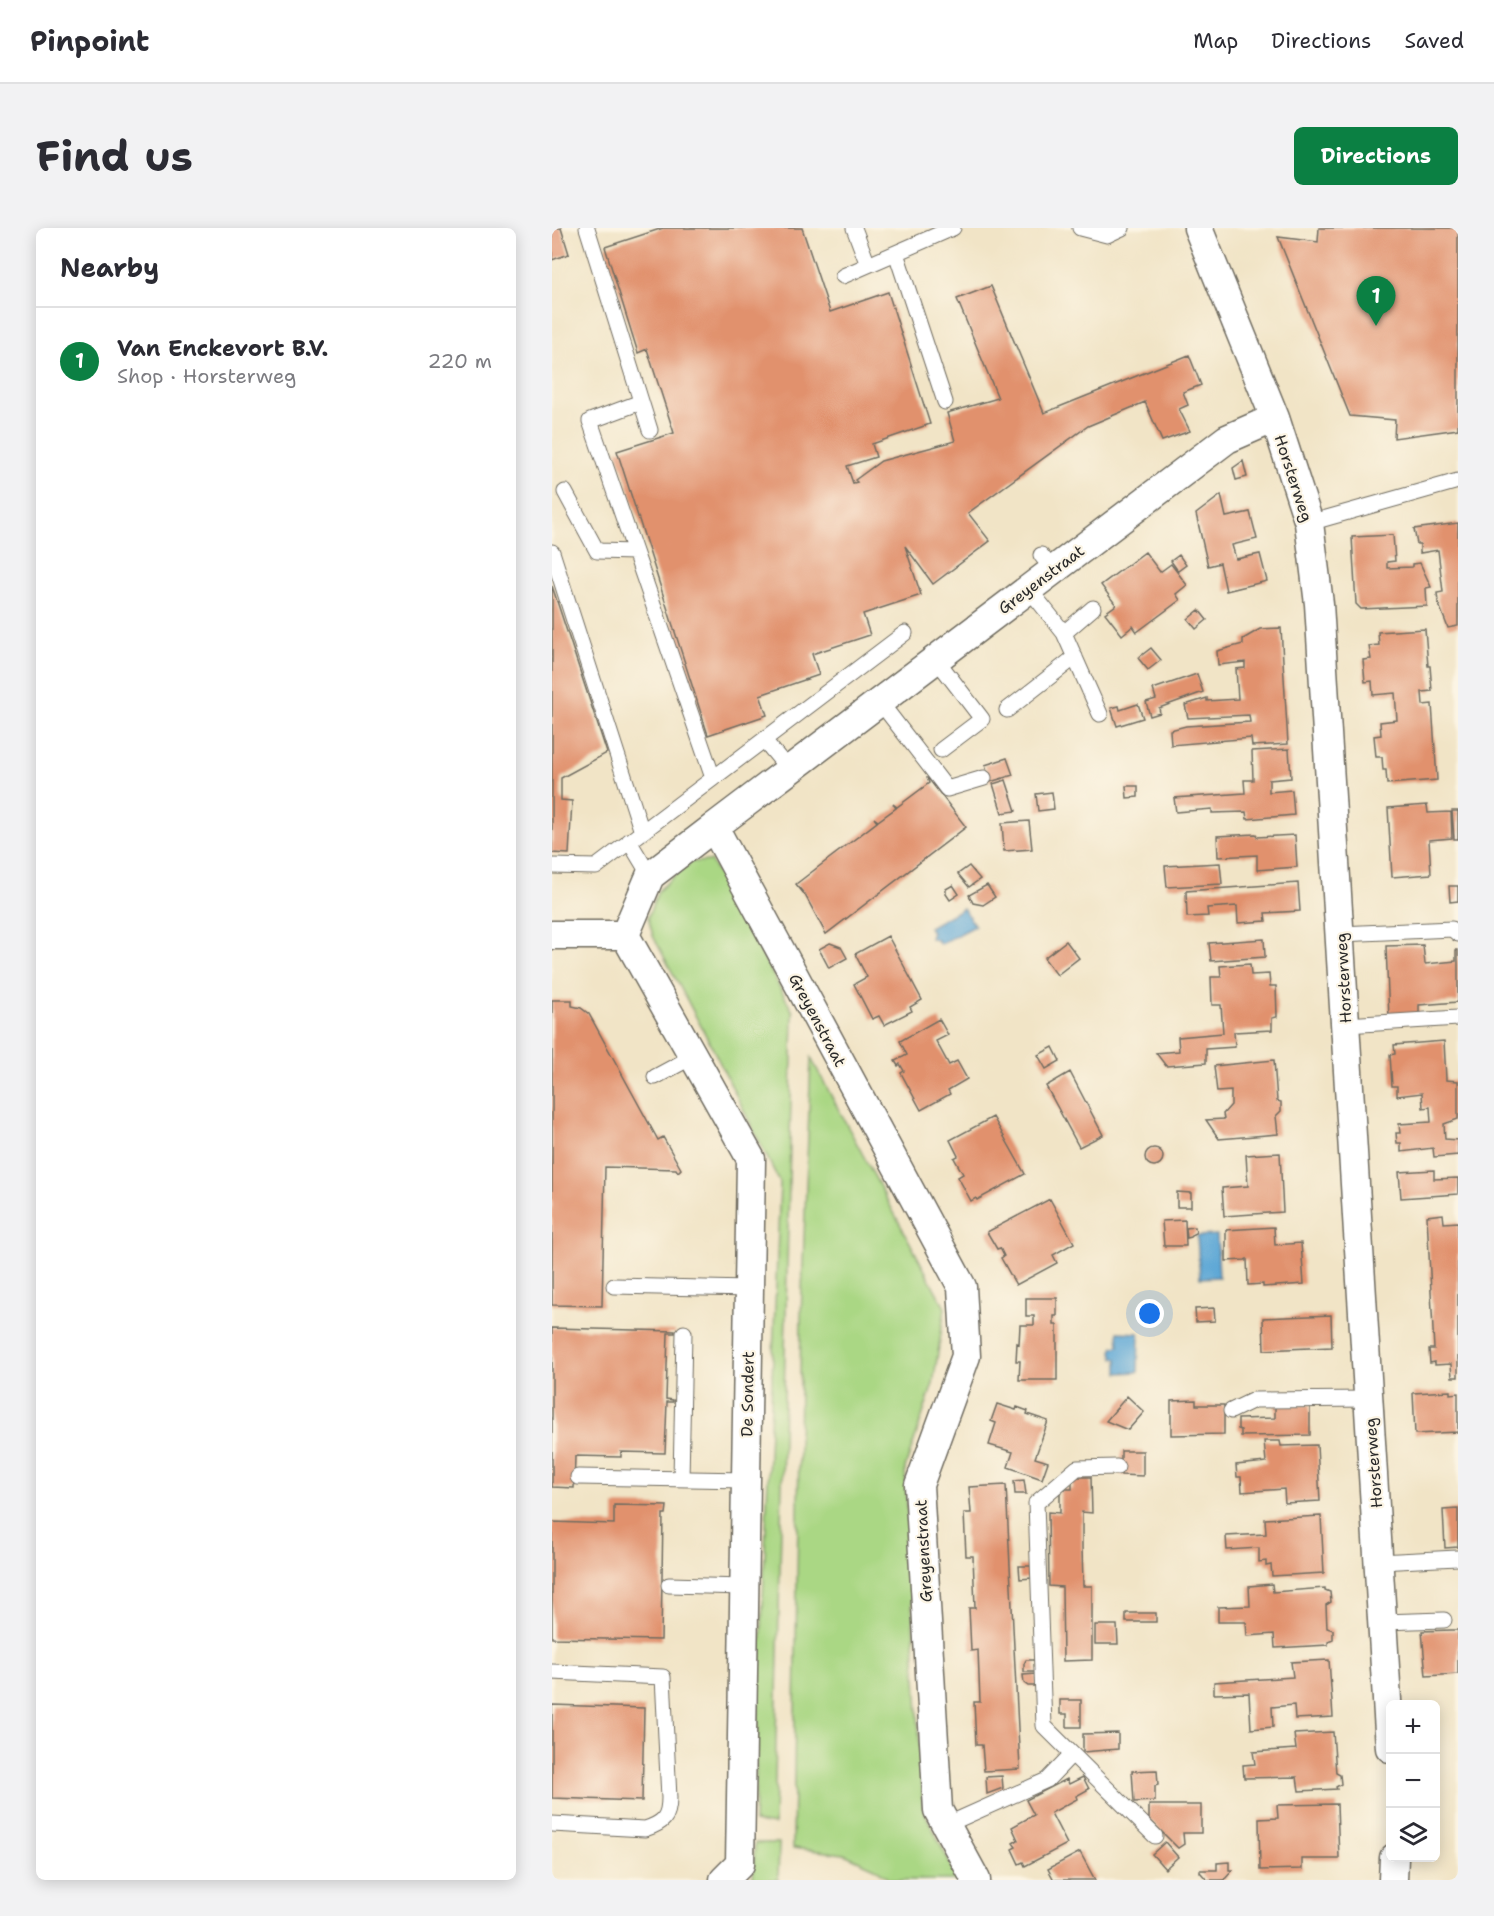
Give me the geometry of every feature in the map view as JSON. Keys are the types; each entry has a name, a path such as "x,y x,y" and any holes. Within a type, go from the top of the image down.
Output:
{"street":[{"name":"Horsterweg","path":"1198,228 1275,418 1309,522 1319,604 1387,1700"},
{"name":"Greyenstraat","path":"976,1880 938,1810 919,1485 966,1356 962,1287 714,828 1029,589 1047,562 1227,439 1275,418"},
{"path":"552,935 625,935 650,876 714,828"},
{"name":"De Sondert","path":"625,935 751,1159 740,1864 724,1880"},
{"path":"1393,1880 1395,1862"}],"lane":[{"path":"587,228 650,430"},
{"path":"854,228 868,265"},
{"path":"843,276 954,228"},
{"path":"1080,228 1107,235 1122,228"},
{"path":"896,253 945,402"},
{"path":"641,402 590,421 713,778"},
{"path":"1309,522 1458,481"},
{"path":"565,492 597,551 635,552"},
{"path":"552,552 642,832"},
{"path":"1029,589 1064,633 1100,714"},
{"path":"1064,633 1094,608"},
{"path":"552,866 596,867 905,633"},
{"path":"1007,710 1075,657"},
{"path":"936,659 982,718 941,750"},
{"path":"880,702 947,789 984,778"},
{"path":"764,740 789,770"},
{"path":"629,842 650,876"},
{"path":"1340,934 1452,928 1458,934"},
{"path":"1346,1025 1458,1018"},
{"path":"655,1077 694,1056"},
{"path":"614,1286 749,1289"},
{"path":"681,1479 684,1333"},
{"path":"1231,1411 1254,1400 1369,1399"},
{"path":"1117,1467 1077,1468 1036,1503 1044,1726 1155,1836"},
{"path":"578,1477 746,1480"},
{"path":"1379,1562 1457,1558"},
{"path":"669,1585 744,1587"},
{"path":"1383,1622 1444,1620"},
{"path":"552,1672 663,1677 669,1798 669,1811 664,1819 657,1825 645,1829 552,1824"},
{"path":"946,1825 1047,1780 1072,1754"}],"green space":[{"path":"711,861 793,1012 774,1825 754,1822 780,1183 653,936 648,917 658,891 689,862"},
{"path":"811,1058 945,1308 933,1384 905,1468 923,1809 958,1880 891,1880 875,1868 844,1854 793,1848 801,1316"},
{"path":"755,1843 779,1843 778,1880 753,1880"}],"water":[{"path":"963,908 975,926 940,944 937,940 930,938 932,932 929,927"},
{"path":"1217,1235 1219,1277 1200,1278 1197,1236"},
{"path":"1118,1332 1139,1333 1138,1372 1118,1373 1118,1359 1114,1358 1112,1351 1114,1347 1119,1346"}],"building":[{"path":"552,228 561,228 569,254 552,260"},
{"path":"663,228 802,228 830,312 888,292 930,424 872,444 876,457 847,466 853,483 881,461 955,441 947,413 998,398 957,299 991,286 1044,413 1189,355 1201,385 1183,392 1188,405 1179,409 1190,431 1162,441 1145,402 1088,426 968,513 990,541 933,584 905,546 921,595 863,614 870,635 812,654 819,675 760,695 767,715 708,735 617,451 674,433 647,349 638,353 605,247"},
{"path":"1319,228 1458,228 1458,429 1394,438 1395,420 1350,416 1278,237 1318,242"},
{"path":"1243,461 1247,477 1236,480 1233,468"},
{"path":"1221,495 1226,517 1250,512 1257,539 1232,545 1236,559 1260,554 1267,581 1226,591 1220,563 1208,566 1196,514"},
{"path":"1458,523 1458,626 1448,628 1438,602 1437,593 1443,592 1438,550 1420,553 1420,544 1417,544 1414,529"},
{"path":"1393,535 1395,561 1387,562 1387,568 1412,567 1412,564 1420,563 1431,587 1426,588 1427,606 1361,609 1356,604 1352,537"},
{"path":"1145,552 1160,572 1171,564 1187,585 1176,594 1180,600 1137,632 1133,626 1122,635 1105,613 1116,605 1101,585"},
{"path":"1179,555 1186,565 1178,571 1171,561"},
{"path":"552,586 607,753 561,778 561,800 572,801 569,854 552,853"},
{"path":"1199,610 1207,620 1196,629 1188,619"},
{"path":"1281,628 1288,744 1252,746 1251,738 1171,745 1170,730 1186,726 1250,722 1249,715 1188,718 1185,705 1207,698 1207,701 1238,699 1236,669 1245,668 1245,662 1218,665 1217,651 1243,644 1243,639 1260,629"},
{"path":"1425,629 1432,691 1422,692 1423,705 1432,704 1437,780 1387,784 1382,757 1376,757 1374,736 1381,735 1380,722 1397,720 1395,693 1373,695 1372,681 1365,682 1363,660 1371,659 1369,646 1379,645 1378,632"},
{"path":"1151,648 1161,660 1148,670 1138,658"},
{"path":"1197,674 1203,692 1159,708 1160,713 1150,716 1146,702 1156,699 1153,689"},
{"path":"1138,704 1143,718 1117,726 1111,708 1119,706 1120,710"},
{"path":"1289,749 1291,778 1269,780 1269,792 1292,790 1294,815 1247,819 1246,812 1212,813 1212,809 1176,812 1174,798 1245,793 1244,780 1253,780 1252,751"},
{"path":"1007,758 1013,775 990,782 985,765"},
{"path":"927,778 966,827 826,934 805,895 796,884 877,822 874,818 878,821 896,808 893,804 897,807 929,783"},
{"path":"1006,780 1016,811 1002,813 993,784"},
{"path":"1126,786 1138,786 1138,797 1127,798"},
{"path":"1052,792 1054,809 1038,811 1036,794"},
{"path":"1427,805 1428,813 1451,812 1452,838 1429,840 1431,874 1392,877 1388,808"},
{"path":"1452,811 1458,811 1458,839 1454,839"},
{"path":"1029,821 1032,849 1004,851 1002,823"},
{"path":"1256,834 1257,837 1295,835 1297,867 1257,870 1257,855 1218,857 1217,836"},
{"path":"1220,863 1222,884 1167,887 1165,866"},
{"path":"969,866 980,879 969,887 958,874"},
{"path":"1298,883 1300,911 1265,913 1266,921 1238,923 1237,906 1207,908 1208,916 1187,917 1186,891"},
{"path":"953,885 959,894 950,900 946,889"},
{"path":"987,885 995,897 983,905 973,903 969,895"},
{"path":"1449,886 1458,886 1458,901 1450,902"},
{"path":"888,936 922,1000 910,1007 912,1011 884,1025 879,1016 872,1019 854,984 867,977 855,954"},
{"path":"1264,939 1265,957 1211,961 1209,943"},
{"path":"1066,941 1079,958 1057,975 1044,958"},
{"path":"830,943 841,947 847,958 829,968 819,949"},
{"path":"1423,945 1425,964 1456,961 1456,950 1458,950 1458,1002 1419,1005 1419,1017 1389,1018 1386,946"},
{"path":"1250,964 1251,975 1269,974 1270,986 1276,986 1277,1017 1272,1018 1272,1030 1234,1032 1235,1047 1206,1049 1206,1063 1166,1066 1156,1053 1179,1051 1178,1037 1223,1033 1221,1005 1212,1005 1211,977 1221,977 1220,966"},
{"path":"552,1000 572,1000 572,1006 581,1008 589,1014 658,1140 663,1137 681,1169 678,1172 676,1169 605,1167 602,1306 552,1305"},
{"path":"939,1019 948,1035 936,1041 949,1065 957,1061 967,1079 948,1090 950,1094 921,1110 901,1073 904,1071 895,1061 907,1055 900,1041"},
{"path":"1444,1041 1446,1080 1458,1081 1458,1119 1444,1124 1445,1139 1458,1140 1458,1155 1434,1157 1433,1148 1401,1152 1401,1143 1397,1143 1396,1133 1400,1133 1399,1124 1431,1122 1430,1107 1423,1108 1422,1093 1397,1096 1397,1086 1392,1086 1390,1055 1395,1054 1394,1045"},
{"path":"1053,1047 1060,1061 1046,1069 1038,1055"},
{"path":"1274,1060 1277,1101 1281,1102 1281,1111 1276,1116 1278,1134 1219,1139 1206,1120 1224,1119 1223,1114 1231,1105 1231,1091 1217,1092 1214,1066"},
{"path":"1070,1072 1103,1135 1079,1147 1046,1086"},
{"path":"993,1117 1025,1174 971,1201 958,1177 963,1174 954,1158 958,1156 950,1140"},
{"path":"1154,1148 1160,1151 1163,1157 1160,1163 1154,1166 1148,1163 1145,1157 1148,1151"},
{"path":"1280,1153 1283,1212 1224,1216 1222,1188 1248,1186 1246,1155"},
{"path":"1434,1170 1434,1179 1458,1178 1458,1194 1401,1198 1399,1172"},
{"path":"1177,1192 1191,1193 1191,1207 1177,1207"},
{"path":"1050,1199 1074,1243 1053,1255 1057,1263 1016,1285 1001,1258 1004,1256 1000,1248 997,1249 987,1232"},
{"path":"1443,1214 1444,1223 1458,1222 1458,1377 1452,1377 1451,1364 1430,1363 1429,1349 1434,1349 1427,1216"},
{"path":"1185,1220 1186,1246 1164,1246 1162,1221"},
{"path":"1195,1227 1196,1232 1187,1238 1186,1228"},
{"path":"1274,1227 1275,1245 1301,1243 1304,1284 1263,1287 1263,1284 1248,1285 1247,1259 1226,1261 1226,1230"},
{"path":"1026,1298 1057,1298 1057,1316 1054,1316 1054,1325 1057,1325 1057,1380 1019,1380 1020,1361 1016,1361 1020,1325 1034,1325 1034,1316 1026,1316"},
{"path":"1214,1308 1215,1321 1196,1322 1195,1309"},
{"path":"1331,1315 1332,1347 1264,1350 1263,1318"},
{"path":"552,1328 675,1331 675,1333 668,1333 666,1399 673,1400 673,1402 667,1402 665,1453 621,1452 621,1457 575,1456 574,1488 552,1487"},
{"path":"1450,1391 1450,1394 1458,1393 1458,1432 1415,1434 1413,1393"},
{"path":"1127,1396 1144,1412 1128,1430 1106,1421"},
{"path":"1196,1400 1196,1405 1224,1405 1224,1434 1171,1435 1171,1401"},
{"path":"997,1404 1016,1410 1017,1407 1028,1411 1027,1414 1048,1421 1035,1458 1048,1462 1042,1479 1008,1467 1013,1452 989,1445 996,1423 991,1421"},
{"path":"1275,1405 1310,1405 1310,1435 1241,1436 1238,1419 1275,1418"},
{"path":"1264,1441 1280,1441 1281,1446 1317,1445 1320,1501 1285,1503 1284,1489 1242,1492 1241,1477 1237,1477 1236,1465 1266,1462"},
{"path":"1121,1451 1143,1451 1143,1476 1121,1475"},
{"path":"1076,1477 1091,1477 1092,1513 1082,1512 1082,1547 1083,1586 1092,1586 1092,1660 1063,1661 1062,1587 1049,1586 1048,1512 1060,1513 1060,1489 1072,1489 1072,1480"},
{"path":"1024,1480 1026,1494 1015,1494 1014,1481"},
{"path":"1006,1485 1020,1769 984,1771 982,1745 976,1745 974,1702 980,1702 978,1650 971,1651 969,1608 975,1608 973,1556 966,1556 964,1513 971,1513 969,1487"},
{"path":"614,1505 667,1506 666,1514 663,1514 661,1640 552,1638 552,1522 614,1524"},
{"path":"1458,1509 1458,1547 1445,1548 1443,1510"},
{"path":"1321,1516 1324,1573 1272,1576 1271,1565 1266,1566 1266,1561 1259,1562 1259,1548 1227,1550 1226,1536 1266,1534 1265,1519"},
{"path":"1019,1566 1031,1566 1032,1578 1020,1579"},
{"path":"1272,1584 1273,1592 1325,1588 1330,1592 1331,1602 1326,1605 1327,1628 1333,1630 1333,1640 1328,1642 1328,1645 1275,1648 1274,1634 1247,1636 1246,1622 1218,1622 1218,1607 1250,1606 1249,1586"},
{"path":"1126,1613 1156,1613 1156,1622 1126,1622"},
{"path":"1095,1625 1117,1625 1118,1644 1095,1644"},
{"path":"1458,1630 1458,1674 1426,1676 1422,1631"},
{"path":"1026,1660 1035,1660 1036,1672 1024,1672"},
{"path":"1329,1660 1333,1717 1295,1719 1294,1705 1272,1707 1273,1727 1251,1729 1249,1693 1214,1694 1214,1682 1293,1677 1291,1662"},
{"path":"1036,1674 1037,1686 1028,1686 1024,1683 1023,1675"},
{"path":"1060,1700 1081,1700 1081,1727 1067,1727 1067,1714 1060,1714"},
{"path":"552,1705 644,1708 642,1801 552,1798"},
{"path":"1333,1732 1336,1773 1340,1775 1341,1784 1336,1787 1337,1789 1299,1791 1297,1777 1244,1778 1243,1765 1255,1764 1253,1752 1296,1749 1294,1734"},
{"path":"1118,1733 1118,1749 1083,1752 1083,1734"},
{"path":"1157,1770 1158,1785 1155,1786 1155,1801 1134,1802 1132,1771"},
{"path":"1002,1776 1003,1788 987,1794 986,1777"},
{"path":"1083,1777 1089,1789 1076,1796 1077,1799 1051,1813 1067,1844 1025,1866 1023,1862 1019,1864 1012,1849 1016,1847 1013,1843 1018,1840 1012,1827 1034,1815 1026,1800 1067,1779 1069,1784"},
{"path":"1337,1804 1339,1859 1302,1859 1302,1869 1260,1870 1259,1819 1278,1818 1277,1805"},
{"path":"1149,1805 1201,1805 1201,1833 1183,1833 1184,1844 1178,1848 1149,1819"},
{"path":"1165,1842 1178,1857 1165,1869 1152,1854"},
{"path":"1080,1852 1095,1880 1054,1880 1048,1869"},
{"path":"1229,1862 1229,1870 1233,1870 1224,1880 1207,1880 1200,1872 1200,1870 1217,1870 1217,1863"}],"place":[{"name":"Van Enckevort B.V.","path":"1376,326"}]}
